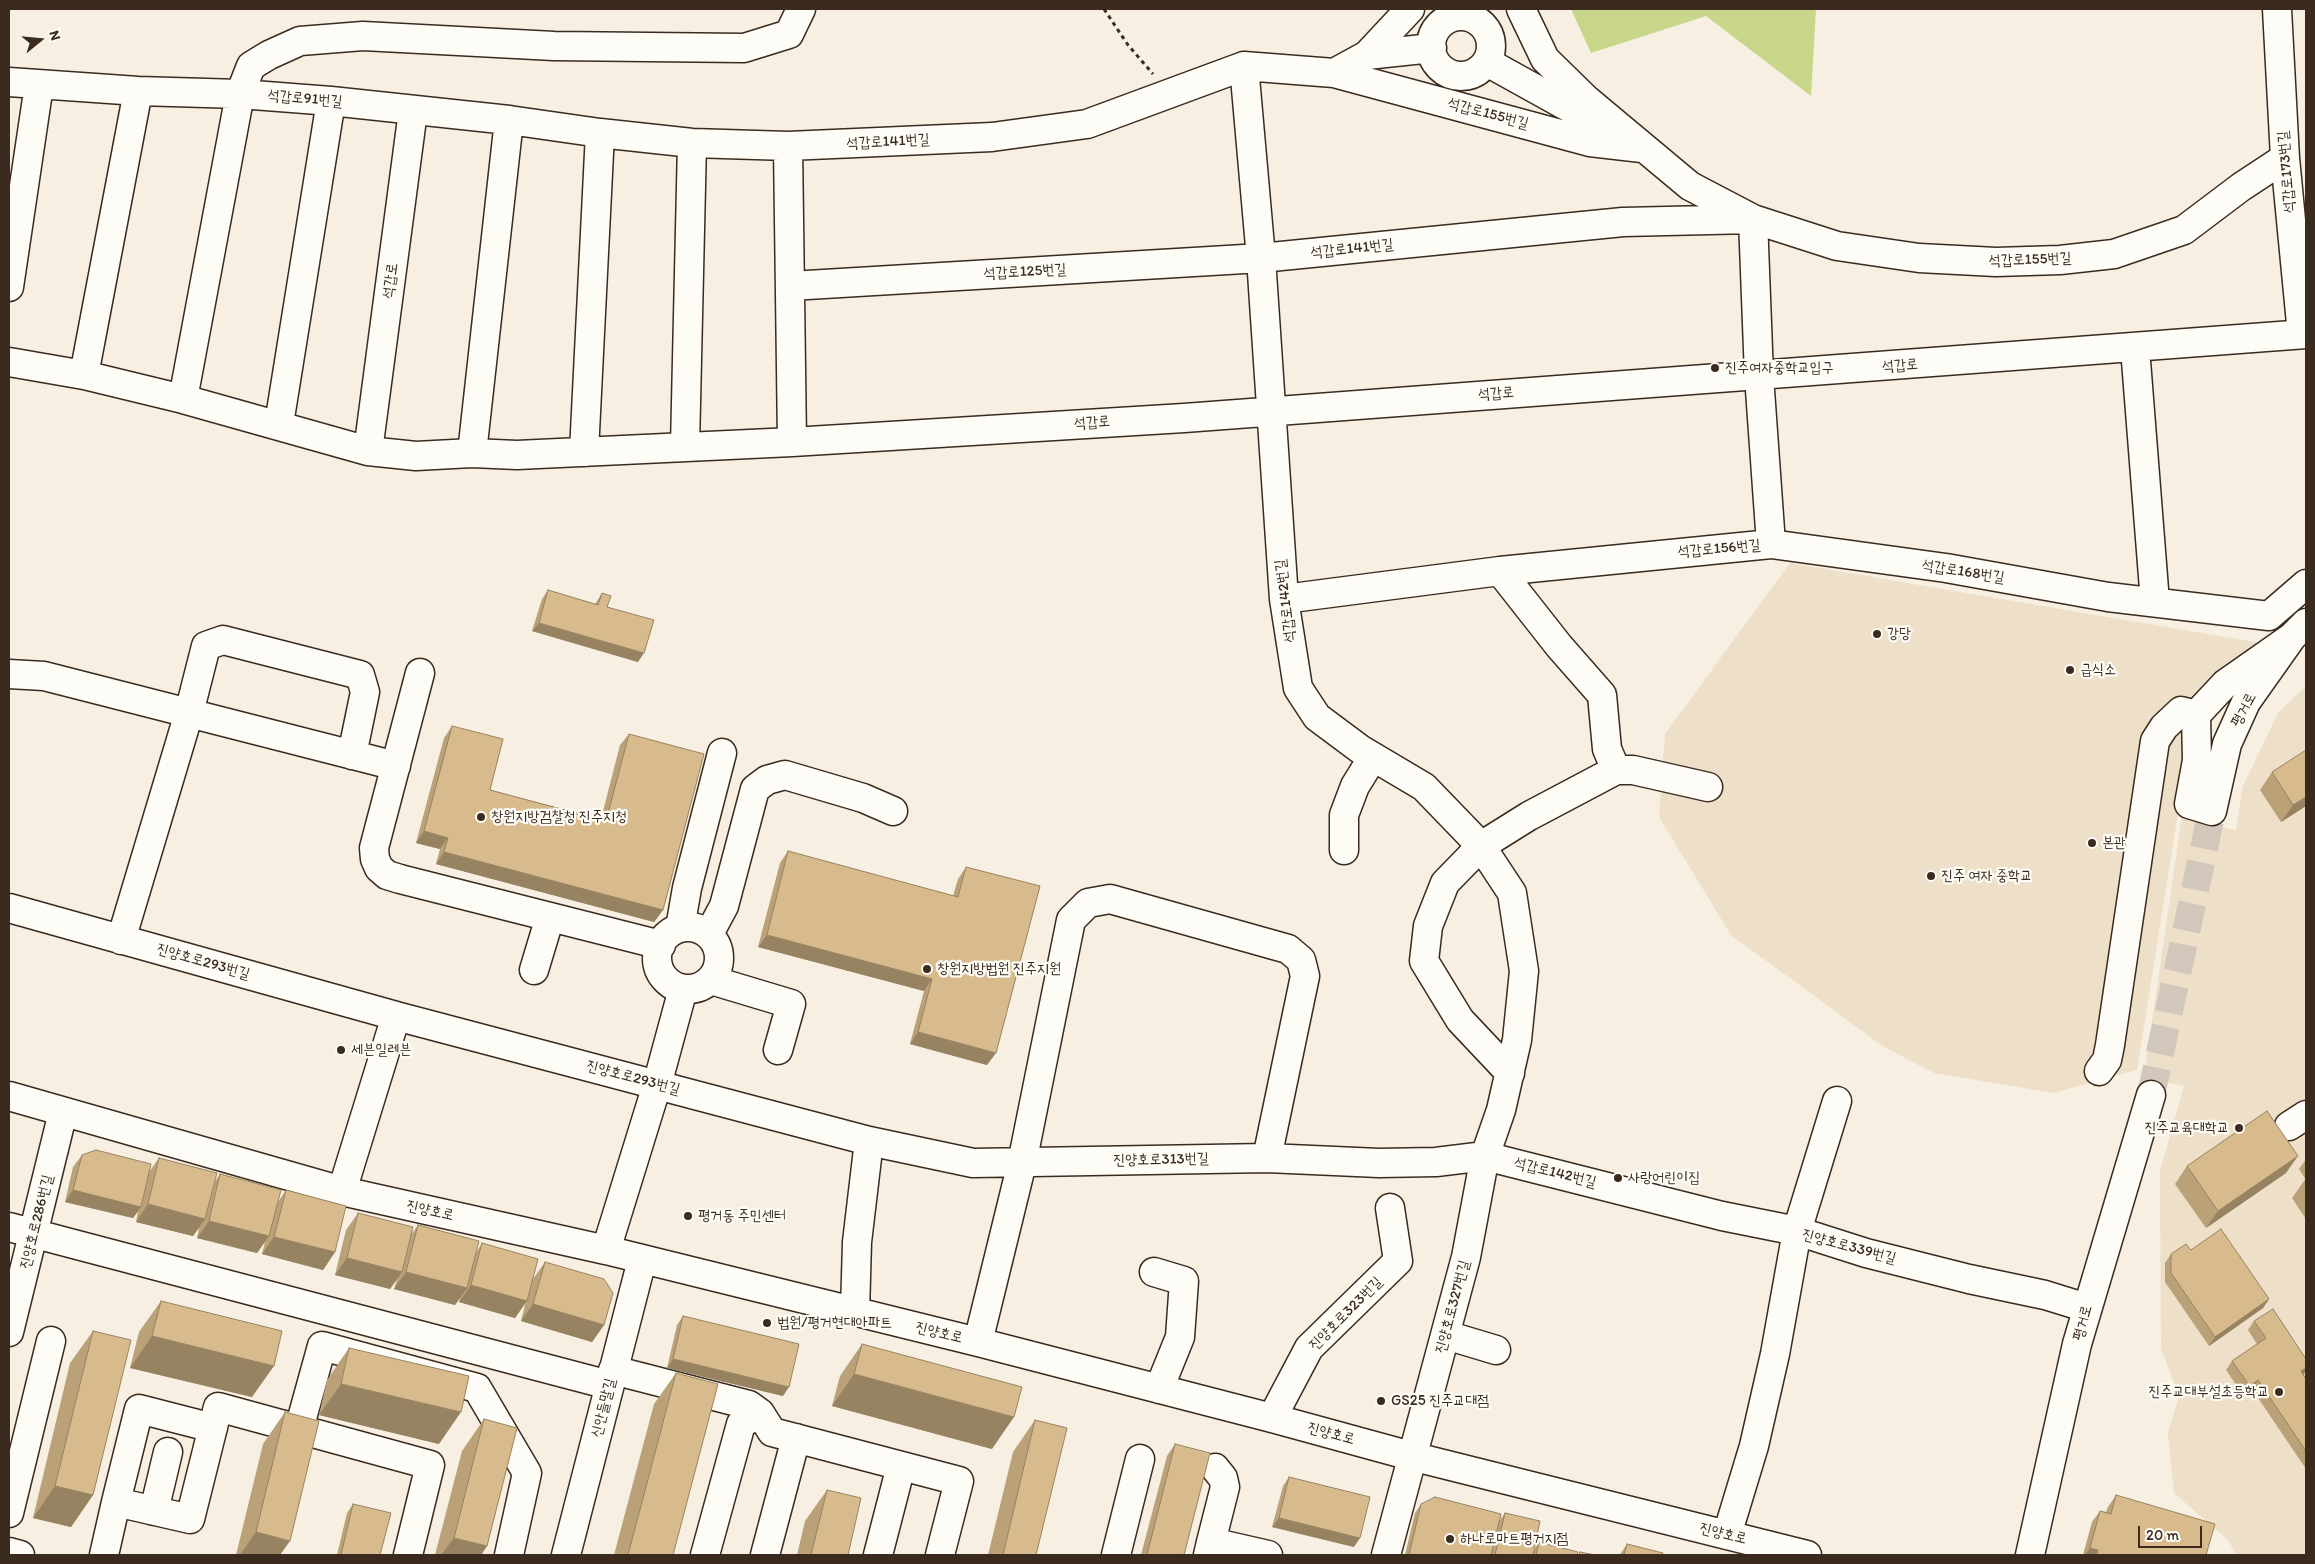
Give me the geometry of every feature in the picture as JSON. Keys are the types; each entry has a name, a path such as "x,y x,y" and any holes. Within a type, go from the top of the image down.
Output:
{"street":[{"path":"183,398 240,94 251,66 269,55 300,41 363,36 554,46 744,48 789,34 800,9"},
{"path":"1334,73 1367,55 1410,9"},
{"name":"석갑로155번길","path":"1520,9 1545,59 1587,100 1642,148 1690,186 1753,218 1837,246 1919,258 1996,262 2060,260 2114,254 2184,230 2242,186 2285,158"},
{"name":"석갑로173번길","path":"2277,9 2285,158 2304,334"},
{"path":"1468,12 1487,30 1491,46 1487,62 1473,74 1454,75 1439,65 1432,48 1436,30 1442,23 1468,12"},
{"path":"1367,55 1432,48"},
{"path":"1487,62 1642,148"},
{"path":"1244,66 1272,410"},
{"name":"석갑로141번길","path":"600,133 692,142 788,146 992,137 1087,124 1244,66 1334,73"},
{"name":"석갑로155번길","path":"1334,73 1590,142 1642,148"},
{"name":"석갑로91번길","path":"9,82 138,91 240,94 331,101 509,120 600,133"},
{"path":"9,287 39,85"},
{"path":"84,375 138,91"},
{"path":"278,424 331,101"},
{"name":"석갑로","path":"368,451 413,111"},
{"path":"472,453 509,120"},
{"path":"584,452 600,133"},
{"path":"685,446 692,142"},
{"path":"788,146 792,442"},
{"path":"1753,218 1759,376"},
{"name":"석갑로155번길","path":"1443,240 1623,222 1753,218"},
{"name":"석갑로141번길","path":"1261,258 1443,240"},
{"name":"석갑로125번길","path":"790,286 1261,258"},
{"name":"석갑로","path":"9,362 84,375 183,398 368,451 416,456 472,453 516,455 792,442 1272,410 1759,376 2304,334"},
{"path":"2136,348 2155,602"},
{"name":"석갑로156번길","path":"1284,599 1500,571 1771,544 1759,376"},
{"name":"석갑로142번길","path":"1272,410 1284,599 1298,688 1317,717 1373,757 1424,787 1482,846 1512,893 1524,971 1517,1040 1501,1110 1485,1156 1722,1216 1797,1231"},
{"name":"석갑로168번길","path":"1771,544 1946,568 2108,597 2269,616 2306,584"},
{"path":"1500,571 1559,646 1602,694 1607,749 1616,770"},
{"path":"2099,1071 2107,1060 2110,1045 2155,741 2164,727 2181,712 2196,714 2225,684 2299,630"},
{"name":"평거로","path":"2196,714 2197,760 2189,804 2212,811 2227,744 2246,702 2299,630"},
{"path":"121,940 189,713 206,646 223,640 360,675 366,692 352,754"},
{"path":"420,673 374,848 379,868 387,875 400,879 550,917 670,936 700,929 709,934 715,942 720,962 711,980 702,986 683,989 673,985 660,970 657,960 670,936 687,888 722,753"},
{"path":"9,674 44,676 396,766"},
{"path":"1344,850 1344,815 1355,786 1373,757"},
{"path":"1510,1073 1460,1020 1424,961 1428,926 1445,883 1482,846 1529,816 1616,770 1633,770 1708,786"},
{"path":"709,934 724,906 754,789 767,780 785,775 863,798 893,811"},
{"path":"978,1342 1022,1163 1071,920 1088,903 1110,900 1288,949 1301,960 1305,976 1267,1158"},
{"name":"진양호로293번길","path":"9,908 396,1016 869,1141 973,1163 1022,1163"},
{"path":"534,970 550,917"},
{"path":"711,980 791,1004 778,1050"},
{"path":"606,1250 657,1085 683,989"},
{"path":"342,1191 396,1016"},
{"name":"평거로","path":"2030,1555 2087,1308 2151,1095"},
{"name":"진양호로","path":"9,1096 342,1191 606,1250 978,1342 1411,1456 1807,1555"},
{"path":"1797,1231 1837,1101"},
{"name":"진양호로286번길","path":"9,1332 35,1233 63,1112"},
{"path":"855,1312 856,1242 869,1141"},
{"name":"진양호로313번길","path":"1022,1163 1267,1158 1380,1163 1436,1162 1485,1156"},
{"name":"진양호로327번길","path":"1386,1555 1411,1456 1446,1335 1466,1257 1485,1156"},
{"name":"진양호로323번길","path":"1272,1418 1309,1348 1398,1261 1390,1208"},
{"path":"9,1226 611,1377 749,1405 760,1413 772,1432 959,1481 940,1555"},
{"name":"진양호로339번길","path":"1727,1535 1754,1446 1775,1354 1797,1231 1866,1253 1969,1279 2045,1294 2087,1308"},
{"name":"신안들말길","path":"566,1555 642,1260"},
{"path":"1154,1272 1184,1280 1180,1337 1159,1389"},
{"path":"1446,1335 1496,1350"},
{"path":"9,1513 51,1341"},
{"path":"300,1429 322,1346 478,1388 528,1473 509,1555"},
{"path":"116,1502 190,1519 218,1407 430,1464 408,1555"},
{"path":"104,1555 139,1409 213,1428"},
{"path":"705,1555 741,1424 760,1413"},
{"path":"765,1555 796,1438"},
{"path":"154,1510 168,1452"},
{"path":"1116,1555 1140,1459"},
{"path":"878,1555 901,1466"},
{"path":"1215,1468 1223,1478 1225,1488 1209,1549 1268,1555"},
{"path":"9,1552 20,1555"}],"path":[{"path":"1104,9 1128,45 1170,93"}],"shaded area":[{"name":"진주 여자 중학교","path":"1790,563 2260,643 2187,757 2137,1070 2053,1093 1934,1073 1884,1047 1731,935 1659,817 1665,734"},
{"name":"진주교육대학교","path":"2306,686 2306,1555 2237,1555 2227,1539 2174,1493 2168,1433 2179,1396 2161,1349 2160,1171 2184,1086 2144,1077 2182,815 2236,831 2243,786 2278,713"}],"green space":[{"path":"1571,9 1816,9 1811,96 1706,16 1591,53"}],"building":[{"path":"548,590 598,605 602,593 611,596 607,607 654,620 644,653 539,623"},
{"name":"창원지방검찰청 진주지청","path":"452,726 503,739 490,790 606,821 629,734 704,754 663,910 444,852 448,838 424,831"},
{"path":"2306,750 2306,797 2293,805 2272,772"},
{"name":"창원지방법원 진주지원","path":"788,851 958,897 966,867 1040,886 996,1053 918,1032 932,979 767,935"},
{"path":"2267,1111 2298,1156 2218,1211 2187,1166"},
{"path":"96,1150 151,1164 141,1207 73,1190 82,1155"},
{"path":"159,1158 217,1173 205,1219 148,1204"},
{"path":"220,1174 281,1190 269,1236 209,1221"},
{"path":"286,1190 346,1206 335,1252 274,1237"},
{"path":"358,1213 413,1227 402,1272 347,1258"},
{"path":"418,1225 479,1241 467,1288 406,1272"},
{"path":"2221,1229 2269,1299 2215,1337 2171,1273 2171,1254 2186,1244 2191,1250"},
{"path":"482,1243 538,1259 527,1301 471,1285"},
{"path":"545,1262 604,1279 613,1293 604,1325 533,1304"},
{"path":"161,1301 282,1331 274,1366 152,1336"},
{"name":"진주교대부설초등학교","path":"2273,1309 2306,1359 2306,1368 2301,1371 2306,1379 2306,1451 2258,1380 2250,1386 2232,1361 2266,1338 2254,1321"},
{"path":"683,1316 799,1344 789,1387 673,1359"},
{"path":"93,1331 131,1340 93,1495 55,1486"},
{"path":"862,1344 1022,1387 1014,1417 854,1374"},
{"path":"349,1348 469,1376 461,1412 341,1384"},
{"path":"676,1373 718,1384 673,1555 628,1555"},
{"path":"285,1412 319,1421 290,1541 256,1532"},
{"path":"484,1419 517,1428 487,1546 454,1538"},
{"path":"1035,1420 1067,1428 1036,1555 1003,1555"},
{"path":"1175,1444 1210,1453 1184,1555 1147,1555"},
{"path":"1289,1477 1370,1497 1360,1538 1279,1518"},
{"path":"827,1490 861,1498 848,1555 811,1555"},
{"path":"2116,1495 2215,1524 2206,1555 2097,1555 2098,1550 2090,1548 2100,1511 2111,1514"},
{"name":"하나로마트평거지점","path":"1435,1497 1501,1514 1491,1555 1409,1555 1421,1504"},
{"path":"353,1504 391,1513 380,1555 341,1555"},
{"path":"1505,1513 1540,1521 1533,1555 1495,1555"},
{"path":"1539,1542 1578,1552 1577,1555 1536,1555"},
{"path":"1627,1544 1663,1553 1662,1555 1624,1555"},
{"path":"1580,1552 1595,1555 1579,1555"}],"tunnel":[{"path":"2151,1095 2212,811"}],"place":[{"name":"진주여자중학교입구","path":"1715,368"},
{"name":"강당","path":"1877,634"},
{"name":"급식소","path":"2070,670"},
{"name":"창원지방검찰청 진주지청","path":"481,817"},
{"name":"본관","path":"2092,843"},
{"name":"진주 여자 중학교","path":"1931,876"},
{"name":"창원지방법원 진주지원","path":"927,969"},
{"name":"세븐일레븐","path":"341,1050"},
{"name":"진주교육대학교","path":"2239,1128"},
{"name":"사랑어린이집","path":"1618,1178"},
{"name":"평거동 주민센터","path":"688,1216"},
{"name":"법원/평거현대아파트","path":"767,1323"},
{"name":"진주교대부설초등학교","path":"2279,1392"},
{"name":"GS25 진주교대점","path":"1381,1401"},
{"name":"하나로마트평거지점","path":"1450,1539"}]}
